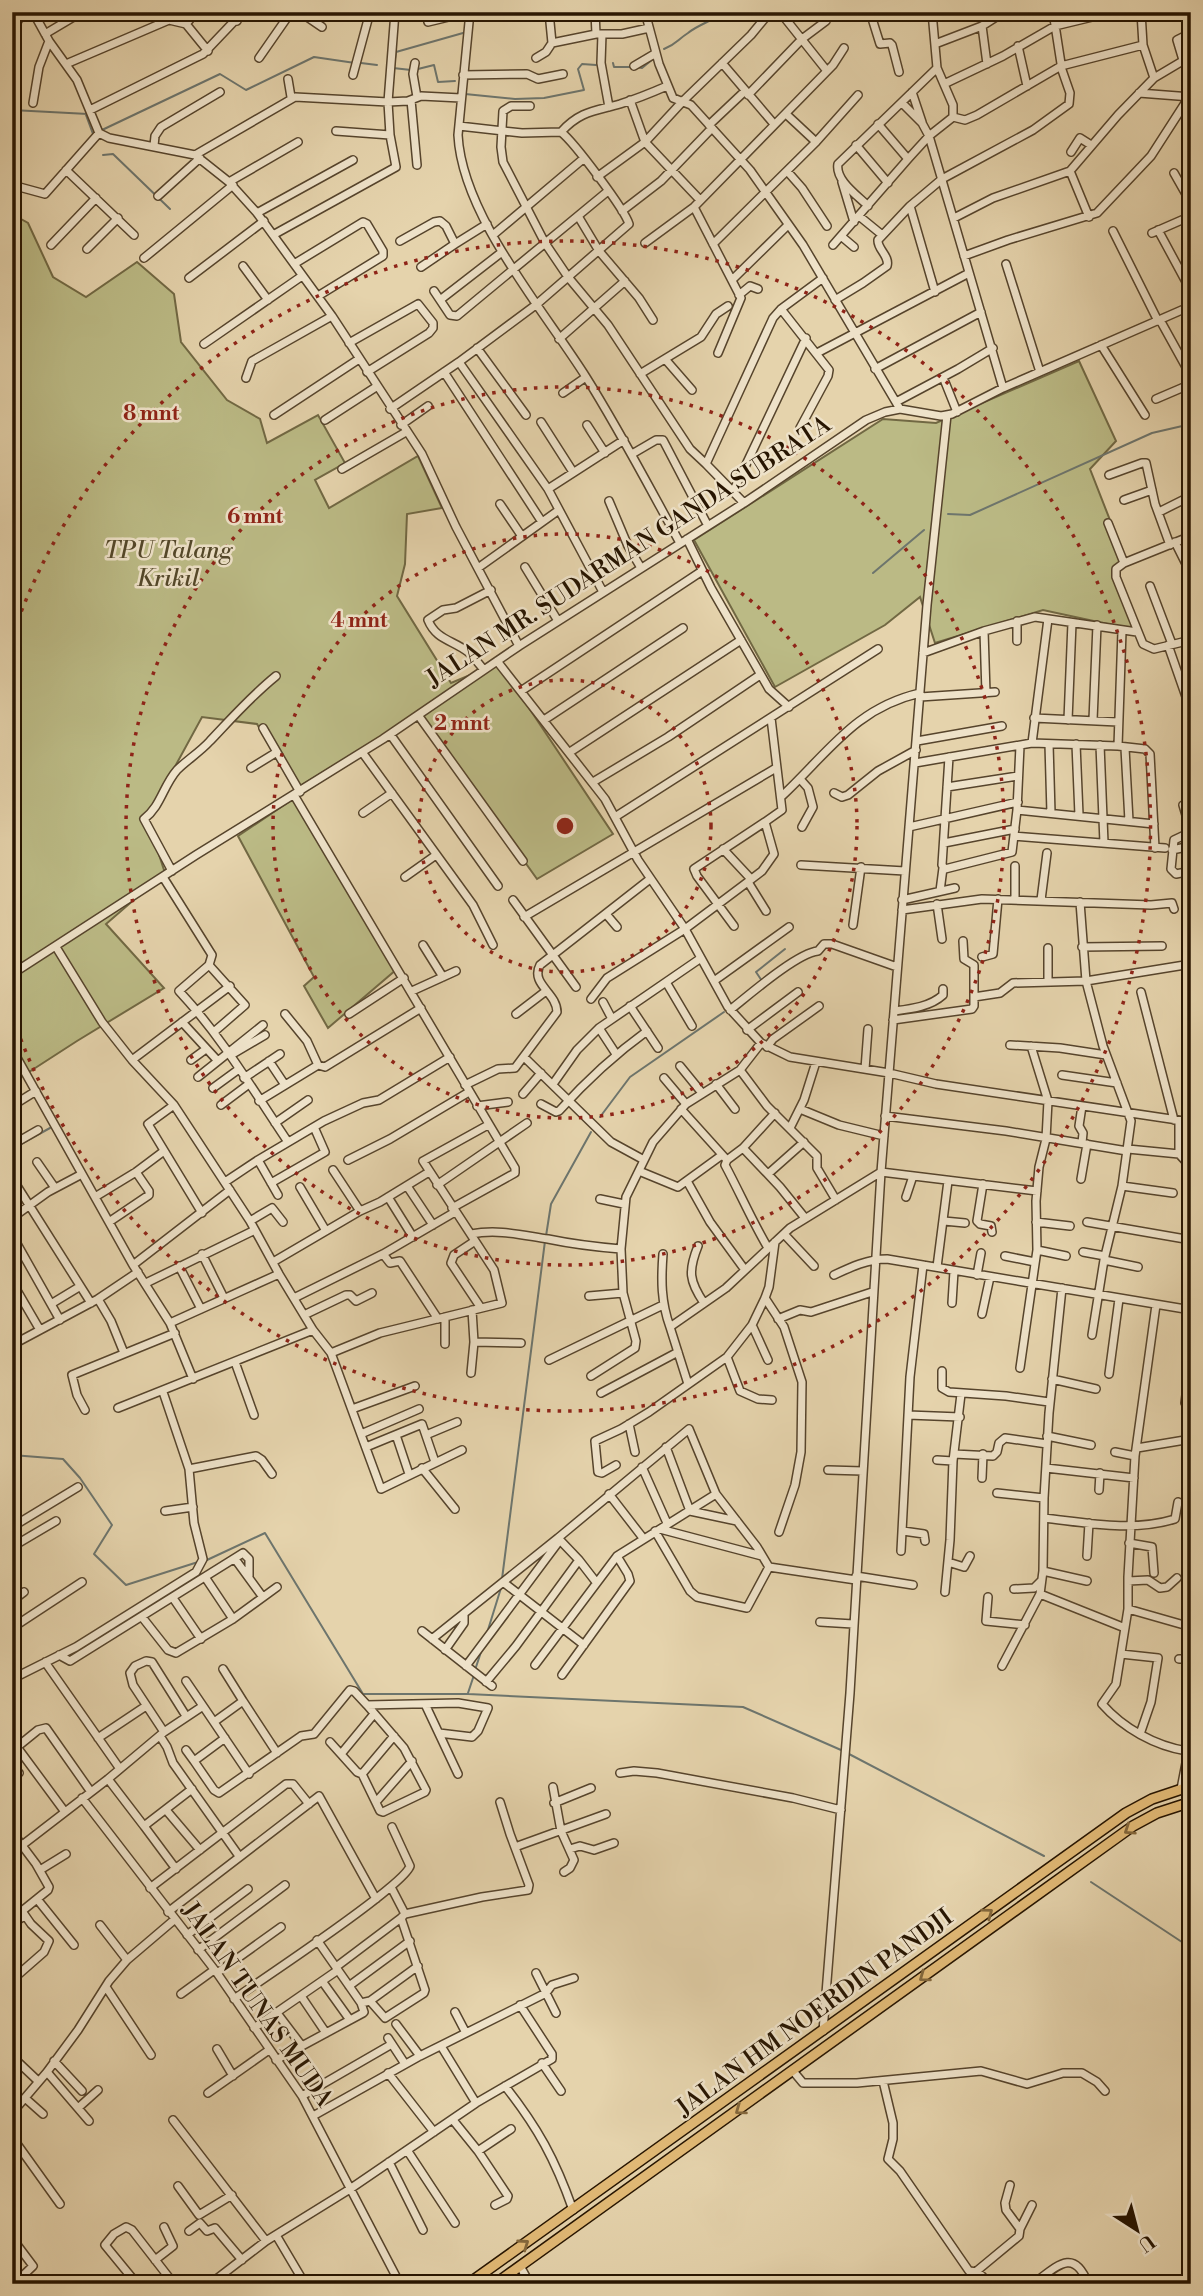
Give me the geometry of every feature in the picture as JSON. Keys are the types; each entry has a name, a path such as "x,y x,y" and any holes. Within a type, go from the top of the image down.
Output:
{"main road":[{"name":"JALAN HM NOERDIN PANDJI","path":"468,2284 1126,1813 1152,1799 1191,1786"},
{"name":"JALAN HM NOERDIN PANDJI","path":"495,2284 1133,1826 1157,1813 1191,1802"}],"street":[{"path":"12,31 23,12"},
{"path":"33,12 47,38 77,80 99,134 197,157 231,183 264,221 332,316 427,463 456,527 519,646"},
{"path":"33,103 47,38 82,12"},
{"path":"162,12 169,20 186,24 208,51"},
{"path":"186,24 197,12"},
{"path":"227,12 237,21"},
{"path":"90,111 208,51 243,12"},
{"path":"258,58 290,12"},
{"path":"299,12 322,27"},
{"path":"353,75 370,12"},
{"path":"273,235 394,169 396,161 390,135 388,102 395,13 384,12"},
{"path":"537,58 546,52 552,43 549,12"},
{"path":"595,12 609,107"},
{"path":"645,12 656,53 674,100 691,105 740,158 765,192 823,278 898,406 993,348"},
{"path":"597,177 645,142 771,12"},
{"path":"780,12 827,71"},
{"path":"870,12 880,44 892,45 899,72"},
{"path":"932,12 937,68 953,105 953,117"},
{"path":"935,44 982,26 1004,12"},
{"path":"835,300 863,284 887,264 878,244 881,234 942,179 1033,130 1068,106 1070,93 1061,66 1053,12"},
{"path":"944,84 988,64 1055,26 1113,12"},
{"path":"1141,12 1143,45 1154,78"},
{"path":"428,22 470,14 461,87 459,151 487,224 502,252 586,377 702,571 760,675 772,693 789,707"},
{"path":"65,64 169,20"},
{"path":"622,211 672,171 711,127 802,39 826,21"},
{"path":"982,26 988,64"},
{"path":"552,43 649,28"},
{"path":"954,218 993,198 1070,171 1154,78 1187,58 1177,40 1191,33"},
{"path":"953,117 961,120 970,118 1061,66 1143,45"},
{"path":"1018,47 1027,86"},
{"path":"645,243 694,207 827,71 844,48"},
{"path":"634,66 642,64 656,53"},
{"path":"415,63 413,74 417,165"},
{"path":"722,63 774,124"},
{"path":"881,234 856,219 837,169 838,164 937,68"},
{"path":"463,75 527,74 538,79 563,74"},
{"path":"289,79 291,97"},
{"path":"459,126 522,133 561,132 580,115 667,86"},
{"path":"153,146 161,127 220,92"},
{"path":"912,92 929,136 1003,388"},
{"path":"964,256 1088,217 1102,208 1151,156 1190,97 1139,93"},
{"path":"713,244 816,142 858,95"},
{"path":"158,196 197,157 291,97 388,102 461,98"},
{"path":"630,100 645,142 700,200"},
{"path":"902,103 922,123"},
{"path":"530,106 511,106 504,109 500,147 503,162 545,243 568,277 594,308 690,449 744,503"},
{"path":"786,114 816,142"},
{"path":"833,245 929,136 953,117"},
{"path":"878,124 908,159"},
{"path":"336,131 390,135"},
{"path":"390,408 459,362 537,304 628,226 628,220 608,191 561,132"},
{"path":"12,185 45,194 99,134"},
{"path":"1071,152 1080,138 1091,145"},
{"path":"144,258 231,183 298,142"},
{"path":"856,145 888,183"},
{"path":"493,235 583,159"},
{"path":"257,213 353,160"},
{"path":"66,170 134,234"},
{"path":"787,171 802,188 827,226"},
{"path":"1070,171 1088,217"},
{"path":"1174,173 1191,203"},
{"path":"842,179 868,206"},
{"path":"434,291 450,315 457,316 608,191"},
{"path":"51,245 96,198"},
{"path":"910,206 935,292"},
{"path":"694,207 740,301 718,353"},
{"path":"1191,215 1155,231 1191,291"},
{"path":"578,216 599,251 653,320"},
{"path":"87,249 118,218"},
{"path":"189,278 264,221"},
{"path":"400,241 440,221 446,226 455,244"},
{"path":"294,264 363,222 368,224 383,251 383,256 317,296"},
{"path":"421,267 487,224"},
{"path":"732,281 788,225"},
{"path":"1113,231 1191,376"},
{"path":"841,236 854,247"},
{"path":"440,300 502,252"},
{"path":"1006,264 1040,372"},
{"path":"243,266 268,300"},
{"path":"817,353 969,273"},
{"path":"204,344 302,276"},
{"path":"706,464 769,326 782,309 823,278"},
{"path":"559,339 625,281"},
{"path":"739,295 751,285 758,289"},
{"path":"349,343 418,303 433,323 429,333 367,372"},
{"path":"640,374 706,333 716,314 728,306"},
{"name":"JALAN MR. SUDARMAN GANDA SUBRATA","path":"12,974 390,734 519,646 744,503 855,426 898,406 932,415 957,412 1003,388 1191,306"},
{"path":"782,309 817,353 829,374 800,428"},
{"path":"875,369 981,312"},
{"path":"246,379 247,369 252,361 332,316"},
{"path":"733,492 806,338"},
{"path":"1101,345 1146,415"},
{"path":"477,348 526,415"},
{"path":"274,415 359,359"},
{"path":"665,359 692,390"},
{"path":"459,362 548,489 603,592"},
{"path":"444,372 542,522"},
{"path":"563,393 586,377"},
{"path":"945,382 957,412"},
{"path":"1156,400 1191,384"},
{"path":"325,420 376,387"},
{"path":"342,469 404,428 428,406"},
{"path":"823,2032 847,1732 881,1172 923,653 947,415"},
{"path":"541,422 573,472"},
{"path":"587,425 605,453"},
{"path":"548,489 624,440"},
{"path":"632,454 656,440 663,440 708,526"},
{"path":"1109,475 1144,462 1147,465 1159,512 1191,574"},
{"path":"1124,500 1152,490"},
{"path":"1159,512 1185,499 1191,491"},
{"path":"609,501 628,546 641,568"},
{"path":"500,504 521,535"},
{"path":"478,568 559,510"},
{"path":"1108,523 1124,563"},
{"path":"1191,536 1117,566 1116,577 1143,644 1150,648 1191,640"},
{"path":"525,567 558,621"},
{"path":"521,691 702,571"},
{"path":"1150,586 1191,711"},
{"path":"484,670 469,653 449,643 432,629 429,620 443,610 456,608 491,590"},
{"path":"923,653 984,631 1035,617 1137,632"},
{"path":"1032,743 1048,619"},
{"path":"1017,621 1017,641"},
{"path":"1068,720 1072,623"},
{"path":"1093,720 1097,625"},
{"path":"544,720 684,628"},
{"path":"782,796 862,718 891,701 920,695 990,692 984,631"},
{"path":"1122,631 1118,722 1129,821"},
{"path":"570,752 741,640"},
{"path":"615,817 878,649"},
{"path":"497,661 593,782 650,879 685,929 730,1010 764,1045 790,1057 889,1073 936,1084 1191,1122"},
{"path":"593,782 680,729 760,675"},
{"path":"172,871 144,819 158,806 166,786 177,771 208,743 239,708 276,676"},
{"path":"418,715 523,861"},
{"path":"734,926 693,870 698,864 782,810 771,718"},
{"path":"1034,718 1118,722"},
{"path":"917,741 1002,726"},
{"path":"264,728 297,794 516,1172 383,1254 293,1298"},
{"path":"390,734 498,886"},
{"path":"915,763 1032,743 1145,749 1150,754 1155,848"},
{"path":"1049,744 1051,813"},
{"path":"1076,744 1079,815"},
{"path":"1100,745 1104,843"},
{"path":"943,869 1007,855 1013,850 1020,746"},
{"path":"834,793 846,796 878,771 916,750"},
{"path":"251,768 276,752"},
{"path":"362,752 473,905 493,945"},
{"path":"940,891 949,757"},
{"path":"524,917 776,768"},
{"path":"947,787 1018,776"},
{"path":"800,779 809,791 813,807 802,827"},
{"path":"363,813 392,793"},
{"path":"1183,805 1191,832 1175,838 1168,849 1174,873 1191,871"},
{"path":"909,827 944,818 1018,806 1051,813 1154,824"},
{"path":"591,999 607,978 685,929 762,871 774,854 765,822"},
{"path":"944,843 1015,832 1155,848 1191,846"},
{"path":"723,849 750,881 766,911"},
{"path":"1041,900 1047,853"},
{"path":"405,877 436,855"},
{"path":"801,865 905,871"},
{"path":"1015,866 1015,898"},
{"path":"853,925 861,867"},
{"path":"163,877 211,951 209,965 179,990 215,1031 288,1142"},
{"path":"348,1160 390,1139 498,1069 512,1069 557,1012 557,1004 538,978 538,969 552,955 650,879"},
{"path":"902,900 955,888"},
{"path":"902,910 967,900 1015,898 1152,905 1172,903 1174,909"},
{"path":"982,957 993,954 998,899"},
{"path":"513,900 576,987"},
{"path":"1080,902 1086,981 1094,1017 1116,1083 1130,1115 1122,1186 1105,1258 1092,1335"},
{"path":"937,904 942,939"},
{"path":"606,914 617,927"},
{"path":"714,981 789,927"},
{"path":"893,1020 969,1010 974,1006 974,965 964,959 963,941"},
{"path":"730,1010 797,959 810,951 818,951 824,944 832,944 897,967"},
{"path":"423,945 443,977"},
{"path":"1082,947 1162,946"},
{"path":"56,947 102,1022 132,1060 174,1105 250,1221 313,1330 331,1353 381,1489 462,1450"},
{"path":"1048,948 1048,982"},
{"path":"553,1084 578,1050 599,1028 701,958"},
{"path":"974,997 1000,993 1013,983 1086,981 1191,964"},
{"path":"209,965 245,1006 215,1031"},
{"path":"412,991 456,971"},
{"path":"349,1014 404,978"},
{"path":"666,982 692,1026"},
{"path":"132,1060 230,986"},
{"path":"894,1011 915,1008 937,1000 943,995 943,989"},
{"path":"516,1014 546,991"},
{"path":"747,1030 798,992"},
{"path":"1141,992 1176,1120 1179,1154 1191,1167"},
{"path":"603,1002 612,1019"},
{"path":"630,1006 658,1048"},
{"path":"591,1376 635,1348 636,1341 622,1293 624,1204 653,1142 684,1107 740,1070 764,1045 819,1006"},
{"path":"285,1014 307,1041 318,1065 323,1068 421,1008"},
{"path":"182,1022 217,1060"},
{"path":"230,1053 262,1025"},
{"path":"599,1028 616,1054"},
{"path":"865,1069 868,1029"},
{"path":"541,1104 556,1112 616,1054 646,1031"},
{"path":"198,1077 217,1060 265,1035"},
{"path":"1010,1045 1106,1055"},
{"path":"1020,1368 1037,1250 1037,1191 1039,1167 1046,1139 1048,1101 1031,1046"},
{"path":"12,1049 135,1269 170,1322 193,1379"},
{"path":"191,1060 206,1049"},
{"path":"221,1105 268,1061 280,1054"},
{"path":"524,1056 616,1146 644,1160"},
{"path":"225,1182 314,1127 363,1103 379,1100 450,1058"},
{"path":"268,1061 285,1085"},
{"path":"790,1128 800,1109 816,1062"},
{"path":"259,1101 318,1065"},
{"path":"680,1066 702,1093"},
{"path":"213,1088 239,1069"},
{"path":"740,1070 767,1105 817,1156 817,1168 836,1200"},
{"path":"523,1094 541,1073"},
{"path":"1062,1074 1116,1083"},
{"path":"664,1078 724,1157 725,1165 753,1223 768,1248"},
{"path":"716,1084 735,1109"},
{"path":"12,1105 36,1091"},
{"path":"275,1123 308,1100"},
{"path":"477,1106 508,1102"},
{"path":"174,1105 148,1124 202,1213"},
{"path":"1081,1179 1085,1144 1079,1126 1082,1106"},
{"path":"800,1109 839,1125 884,1136"},
{"path":"639,1171 678,1187 743,1148 775,1113"},
{"path":"886,1116 1128,1150 1179,1154"},
{"path":"437,1185 527,1123"},
{"path":"331,1353 380,1333 501,1304 503,1300 495,1275 423,1161 488,1125"},
{"path":"271,1183 325,1152 314,1127"},
{"path":"12,1145 37,1130"},
{"path":"768,1174 804,1142"},
{"path":"743,1148 805,1218"},
{"path":"95,1197 164,1151"},
{"path":"258,1160 278,1195"},
{"path":"37,1162 55,1188"},
{"path":"333,1170 360,1210"},
{"path":"109,1222 149,1195 136,1172"},
{"path":"273,1262 429,1172"},
{"path":"670,1327 726,1288 805,1218 881,1172 1037,1191"},
{"path":"12,1219 55,1188 82,1174"},
{"path":"906,1197 913,1176"},
{"path":"12,1178 79,1287 111,1321 124,1353"},
{"path":"687,1181 710,1222 745,1270"},
{"path":"937,1267 948,1181"},
{"path":"983,1184 977,1221 991,1226 992,1231"},
{"path":"407,1186 433,1225"},
{"path":"1122,1186 1173,1193"},
{"path":"300,1187 326,1231"},
{"path":"12,1345 94,1301 230,1190"},
{"path":"388,1197 413,1237"},
{"path":"600,1199 624,1204"},
{"path":"250,1221 272,1208 283,1222"},
{"path":"944,1221 965,1223"},
{"path":"1036,1222 1070,1226"},
{"path":"1087,1222 1191,1240"},
{"path":"146,1283 255,1230"},
{"path":"481,1308 451,1263 454,1255 473,1237 488,1231 521,1233 545,1239 621,1249"},
{"path":"784,1234 814,1266"},
{"path":"12,1235 60,1320"},
{"path":"616,1465 599,1473 594,1442 629,1424 727,1357 752,1325 765,1298 776,1242"},
{"path":"698,1246 691,1281 704,1303"},
{"path":"1037,1250 1066,1256"},
{"path":"1083,1252 1138,1267"},
{"path":"977,1275 981,1253"},
{"path":"202,1254 224,1298"},
{"path":"383,1254 390,1263 400,1261 442,1318 445,1343"},
{"path":"663,1254 663,1305 688,1384"},
{"path":"1005,1256 1035,1262"},
{"path":"834,1275 876,1259 1191,1310"},
{"path":"901,1551 910,1377 923,1265"},
{"path":"179,1266 201,1309"},
{"path":"952,1303 954,1272"},
{"path":"170,1322 279,1274"},
{"path":"982,1314 989,1277"},
{"path":"12,1282 40,1330"},
{"path":"51,1304 79,1287"},
{"path":"1002,1666 1040,1594 1049,1402 1062,1289"},
{"path":"778,1319 800,1311 811,1312 872,1292"},
{"path":"304,1315 346,1295 356,1301 372,1293"},
{"path":"589,1296 622,1293"},
{"path":"765,1298 784,1327 802,1382 802,1442 795,1485 779,1532"},
{"path":"1109,1374 1119,1299"},
{"path":"549,1360 663,1305"},
{"path":"1156,1306 1136,1452 1129,1543 1128,1609 1116,1684 1102,1703 1123,1724 1140,1734 1174,1749 1187,1751"},
{"path":"471,1373 474,1342 472,1310"},
{"path":"752,1325 768,1360"},
{"path":"118,1409 313,1330"},
{"path":"85,1410 72,1376 175,1333"},
{"path":"474,1342 521,1343"},
{"path":"601,1393 678,1352"},
{"path":"1185,1403 1191,1355"},
{"path":"727,1357 740,1391 758,1399 772,1400"},
{"path":"234,1362 254,1415"},
{"path":"942,1371 943,1390 1049,1402"},
{"path":"1052,1379 1096,1389"},
{"path":"352,1409 415,1386"},
{"path":"12,1679 59,1655 152,1600 196,1572 203,1562 195,1526 189,1469 163,1392"},
{"path":"945,1591 961,1394"},
{"path":"361,1434 419,1409"},
{"path":"908,1415 960,1417"},
{"path":"426,1435 457,1422"},
{"path":"366,1447 420,1424 435,1462"},
{"path":"629,1424 635,1452"},
{"path":"432,1639 559,1539 689,1429 716,1494 769,1567"},
{"path":"397,1435 409,1474"},
{"path":"937,1460 995,1455 1004,1438 1091,1445"},
{"path":"1115,1452 1136,1452 1191,1439"},
{"path":"666,1447 690,1511"},
{"path":"982,1478 983,1454"},
{"path":"189,1469 256,1457 262,1460 272,1474"},
{"path":"642,1467 660,1528 690,1591 697,1597 747,1608 769,1567"},
{"path":"422,1468 455,1509"},
{"path":"1046,1468 1134,1478"},
{"path":"828,1470 863,1472"},
{"path":"1099,1490 1100,1473"},
{"path":"12,1527 78,1488"},
{"path":"997,1493 1044,1497"},
{"path":"609,1494 643,1538"},
{"path":"535,1665 617,1556 716,1494"},
{"path":"1044,1518 1130,1527 1154,1525 1175,1519 1178,1502"},
{"path":"164,1511 193,1507"},
{"path":"690,1511 737,1521"},
{"path":"12,1547 55,1521"},
{"path":"1087,1556 1089,1523"},
{"path":"660,1528 762,1556"},
{"path":"903,1531 924,1534 925,1541"},
{"path":"559,1539 596,1582"},
{"path":"466,1666 559,1539"},
{"path":"1129,1543 1152,1547 1154,1573"},
{"path":"59,1655 70,1661 243,1553 247,1555 249,1576 262,1596"},
{"path":"562,1675 630,1581 617,1556"},
{"path":"948,1562 964,1567 970,1556"},
{"path":"422,1631 489,1684 579,1560"},
{"path":"769,1567 913,1585"},
{"path":"1043,1571 1087,1581"},
{"path":"205,1577 233,1619"},
{"path":"1129,1581 1148,1580 1160,1588 1167,1587 1177,1578"},
{"path":"1014,1589 1034,1587 1041,1581"},
{"path":"12,1628 82,1583"},
{"path":"502,1583 584,1645"},
{"path":"142,1616 168,1650 179,1652 278,1587"},
{"path":"12,1601 24,1592"},
{"path":"1040,1594 1125,1628"},
{"path":"988,1597 985,1620 1025,1625"},
{"path":"173,1598 201,1639"},
{"path":"1128,1609 1191,1627"},
{"path":"446,1650 464,1623 464,1615"},
{"path":"820,1622 853,1624"},
{"path":"1121,1654 1158,1658 1151,1702 1140,1734"},
{"path":"1179,1659 1191,1659"},
{"path":"186,1716 155,1666 149,1661 135,1666 130,1674 133,1685 162,1734 173,1763 239,1856"},
{"path":"45,1662 120,1769"},
{"path":"223,1669 277,1753"},
{"path":"186,1681 249,1774"},
{"path":"186,1750 214,1790 219,1793 301,1736 314,1734 350,1690 354,1691 394,1736 412,1761 425,1793 383,1812 362,1774 330,1742"},
{"path":"214,1722 243,1701"},
{"path":"367,1705 458,1703 488,1708 478,1731 472,1737 439,1733"},
{"path":"425,1704 458,1774"},
{"path":"98,1738 146,1706"},
{"path":"12,1853 162,1734 202,1706"},
{"path":"341,1754 374,1714"},
{"path":"65,1812 17,1747 38,1730 46,1728 91,1792"},
{"path":"362,1774 394,1736"},
{"path":"1181,1789 1191,1737"},
{"path":"194,1761 225,1738"},
{"path":"376,1802 412,1761"},
{"path":"620,1773 657,1773 793,1798 841,1810"},
{"path":"108,1779 176,1868"},
{"path":"150,1888 288,1782 293,1783 309,1804"},
{"path":"553,1787 561,1831 574,1863 564,1872"},
{"path":"554,1803 591,1788"},
{"path":"144,1826 192,1789"},
{"path":"168,1912 319,1796 376,1899"},
{"name":"JALAN TUNAS MUDA","path":"82,1798 216,1972 302,2096 400,2284"},
{"path":"254,2028 322,1981 403,1916 482,1897 527,1891 529,1885 500,1802"},
{"path":"166,1810 200,1850"},
{"path":"515,1847 606,1814"},
{"path":"234,1999 376,1899 407,1873 410,1866 392,1827"},
{"path":"12,1832 49,1887 23,1909 24,1916 48,1939 48,1946 12,1980"},
{"path":"570,1849 580,1846 594,1850 614,1843"},
{"path":"40,1870 66,1854"},
{"path":"198,1950 285,1885"},
{"path":"370,2001 384,2019 424,1993 403,1916 391,1887"},
{"path":"187,1935 248,1889"},
{"path":"37,1899 74,1945"},
{"path":"12,1924 24,1916"},
{"path":"12,2113 47,2072 127,1959 174,1920"},
{"path":"100,1925 127,1959"},
{"path":"181,1994 281,1927"},
{"path":"276,2060 364,2012 361,2003 317,1941"},
{"path":"349,1986 410,1941"},
{"path":"361,2003 370,2001 418,1966"},
{"path":"536,1973 556,2013"},
{"path":"313,2116 420,2056 546,1993 552,1985 574,1978"},
{"path":"322,1981 350,2020"},
{"path":"106,1987 151,2054"},
{"path":"301,1996 326,2033"},
{"path":"210,2284 266,2241 351,2189 476,2103 551,2059 552,2055 520,2005"},
{"path":"455,2012 466,2033"},
{"path":"278,2013 302,2046"},
{"path":"396,2024 420,2056"},
{"path":"302,2096 390,2041 405,2064"},
{"path":"441,2046 476,2103"},
{"path":"217,2049 233,2076"},
{"path":"208,2093 269,2050"},
{"path":"54,2061 82,2091"},
{"path":"19,2063 38,2081"},
{"path":"542,2063 561,2091"},
{"path":"793,2071 803,2083 857,2083 981,2071 1027,2084 1063,2073 1082,2073 1097,2082 1105,2091"},
{"path":"47,2072 89,2121"},
{"path":"388,2073 434,2132"},
{"path":"883,2081 893,2123 893,2139 888,2159 900,2171 969,2271 986,2278 990,2284"},
{"path":"505,2086 532,2120 551,2155 573,2210"},
{"path":"78,2108 98,2090"},
{"path":"25,2098 43,2114"},
{"path":"12,2099 19,2105"},
{"path":"173,2120 266,2241"},
{"path":"453,2120 508,2196 495,2205"},
{"path":"478,2151 511,2129"},
{"path":"12,2137 60,2204"},
{"path":"407,2150 455,2222"},
{"path":"389,2162 423,2230"},
{"path":"1010,2185 1006,2210 1020,2229"},
{"path":"177,2186 199,2215 232,2194"},
{"path":"961,2284 1019,2236 1032,2205"},
{"path":"189,2231 200,2223 207,2231 215,2228 242,2260"},
{"path":"137,2284 105,2245 106,2241 126,2227 132,2230 174,2284"},
{"path":"155,2260 173,2246 164,2227"},
{"path":"276,2235 305,2284"},
{"path":"12,2238 33,2266 14,2284"},
{"path":"1033,2284 1057,2266 1070,2261 1081,2267 1088,2284"},
{"path":"516,2269 520,2284"},
{"path":"516,2269 530,2284"}],"green space":[{"name":"TPU Talang Krikil","path":"12,214 28,223 53,277 86,297 137,262 174,294 181,342 227,400 260,419 267,443 318,415 345,463 315,480 329,508 418,456 442,508 407,514 405,564 397,596 451,683 499,663 613,834 537,879 419,714 295,789 257,724 202,717 147,818 165,873 106,924 164,988 12,1083"},
{"path":"1079,361 1116,441 1090,469 1126,561 1114,566 1140,631 1043,610 935,643 920,597 885,625 775,687 694,540 883,419 936,423"},
{"path":"296,797 397,969 328,1028 304,986 314,977 238,836"}],"waterway":[{"path":"664,49 724,12"},
{"path":"395,59 396,52 463,33"},
{"path":"93,112 102,130 220,74 246,90 314,57 355,63"},
{"path":"636,67 642,68 653,59"},
{"path":"361,63 377,65"},
{"path":"613,63 614,67 631,67"},
{"path":"465,94 515,99 544,98 584,90 578,69 582,64 596,65"},
{"path":"418,69 434,65 438,82 455,81"},
{"path":"393,68 411,70"},
{"path":"12,110 88,114"},
{"path":"86,115 93,134"},
{"path":"103,155 113,154 170,209"},
{"path":"948,514 970,515 1152,433 1191,424"},
{"path":"873,573 924,530"},
{"path":"762,981 756,972 785,949"},
{"path":"600,1117 630,1077 724,1012"},
{"path":"12,1149 50,1128"},
{"path":"546,1236 551,1204 591,1132"},
{"path":"502,1579 545,1241"},
{"path":"12,1455 63,1459 80,1478 112,1525 94,1554 126,1585 198,1562"},
{"path":"207,1560 265,1533 363,1694 468,1694 743,1707 841,1750"},
{"path":"487,1633 501,1588"},
{"path":"475,1670 481,1652"},
{"path":"468,1693 474,1675"},
{"path":"849,1754 1044,1856"},
{"path":"1091,1882 1191,1948"}]}
